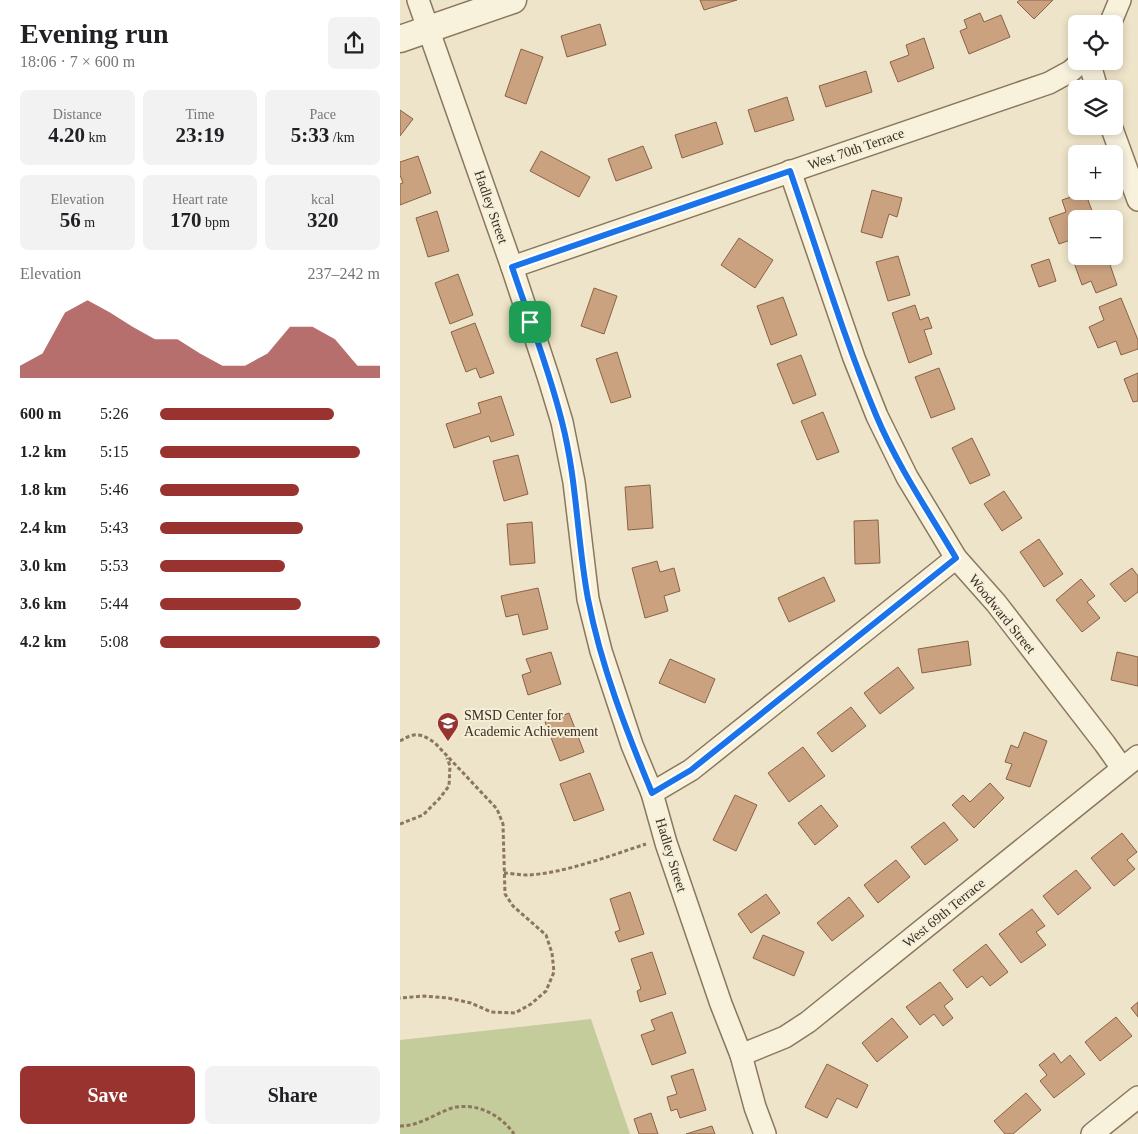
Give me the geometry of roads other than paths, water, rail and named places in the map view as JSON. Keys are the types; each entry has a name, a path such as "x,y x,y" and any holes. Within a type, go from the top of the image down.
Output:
{"street":[{"name":"Hadley Street","path":"418,0 512,267 562,422 574,482 588,599 601,651 624,724 652,793 665,838 721,1004 741,1055 755,1108 765,1134"},
{"path":"400,39 513,0"},
{"path":"1114,15 1120,0"},
{"name":"West 70th Terrace","path":"512,267 1049,83 1071,70"},
{"path":"1114,135 1138,200"},
{"name":"Woodward Street","path":"790,171 854,358 877,416 907,477 956,558 1002,611 1099,736 1130,762"},
{"path":"652,793 691,770 956,558"},
{"name":"West 69th Terrace","path":"741,1055 785,1037 808,1022 1130,762"},
{"path":"1092,1134 1138,1096"}],"place":[{"name":"SMSD Center for Academic Achievement","path":"448,742"}]}
